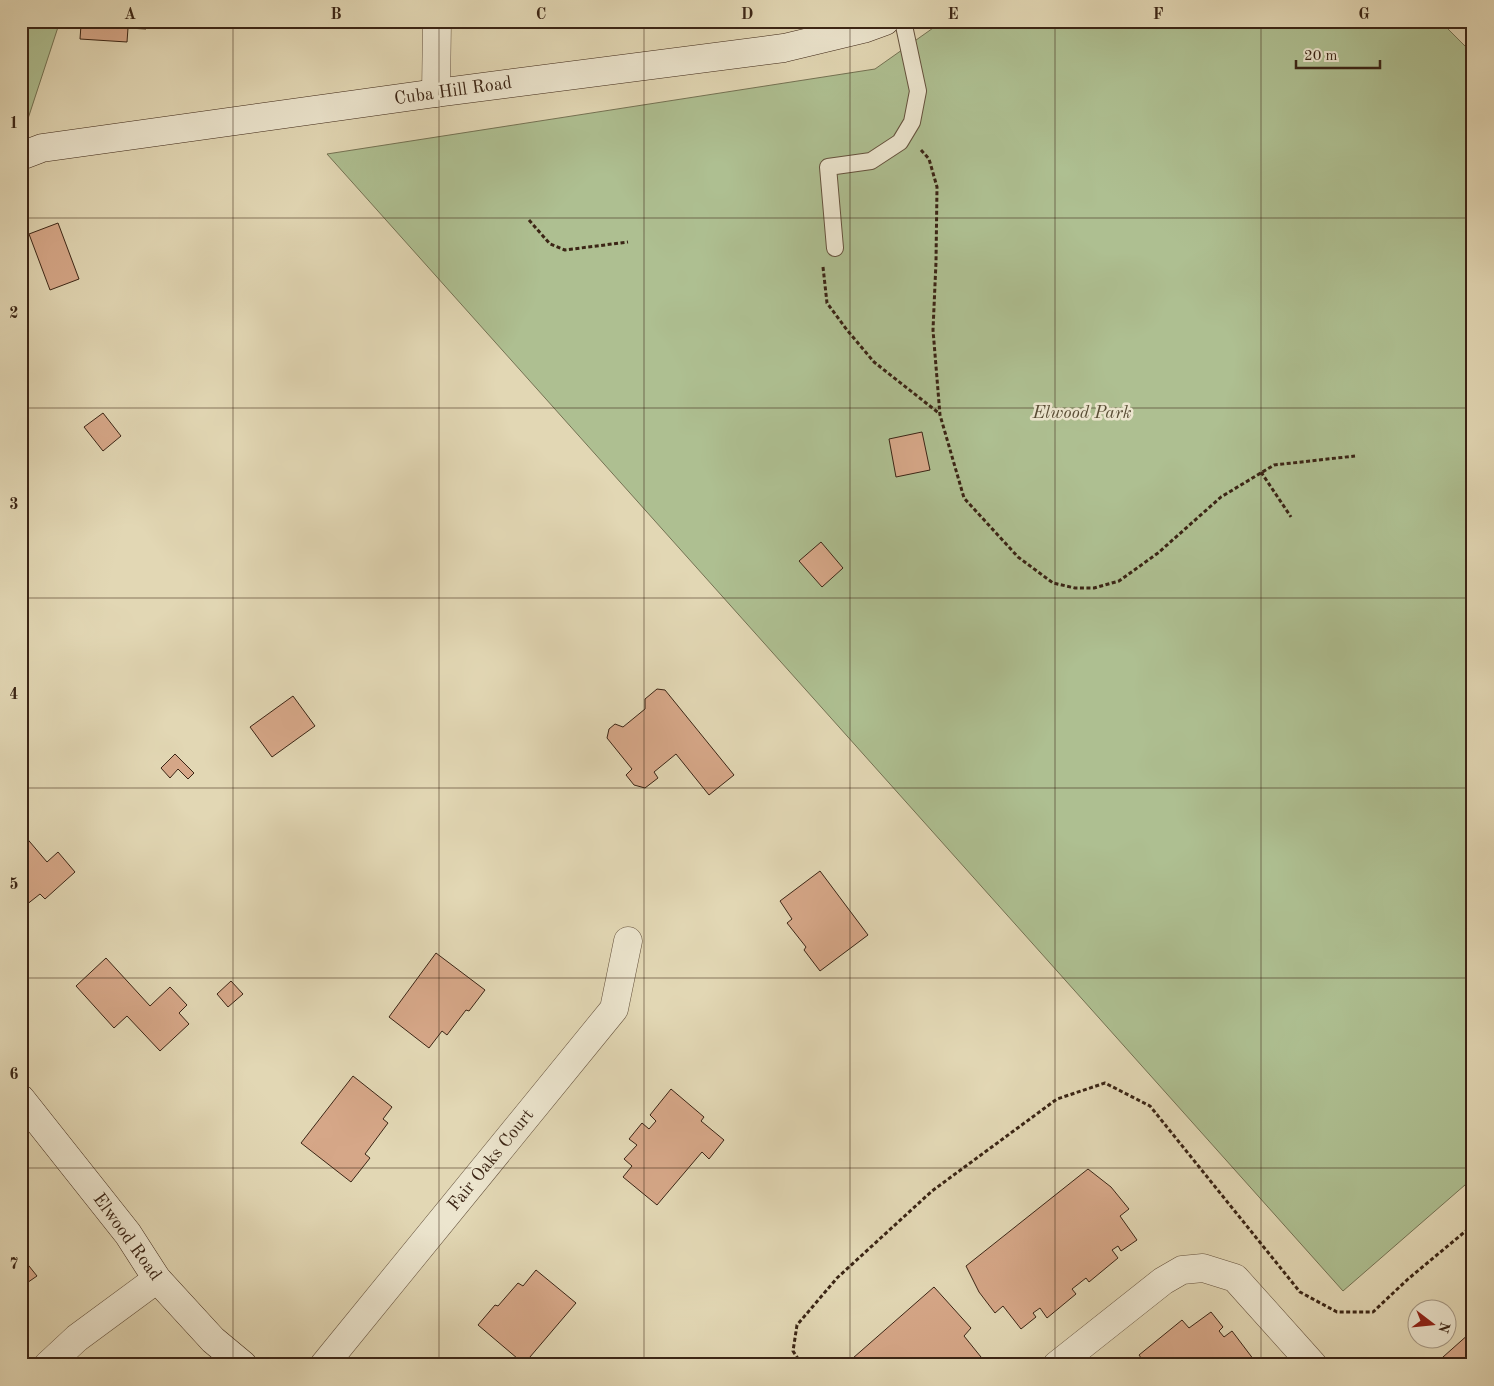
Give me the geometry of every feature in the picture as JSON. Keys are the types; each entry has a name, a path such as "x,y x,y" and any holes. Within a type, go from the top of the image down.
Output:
{"main road":[{"path":"436,93 437,21"},
{"name":"Cuba Hill Road","path":"21,156 42,148 436,93 784,48 863,29 884,21"},
{"name":"Fair Oaks Court","path":"324,1365 614,1009 628,941"},
{"name":"Elwood Road","path":"21,1099 128,1234 157,1279 213,1340 243,1365"},
{"path":"1057,1365 1163,1281 1182,1270 1203,1268 1235,1278 1313,1365"},
{"path":"48,1365 77,1338 157,1279"}],"lane":[{"path":"828,253 828,168 871,161 900,142 912,122 918,91 903,21"}],"path":[{"path":"906,132 928,159 937,187 933,330 940,414 964,498 1018,557 1054,583 1075,588 1094,588 1119,581 1158,553 1221,497 1274,465 1355,456"},
{"path":"529,220 550,244 565,250 628,242"},
{"path":"828,253 826,304 874,362 940,414"},
{"path":"1261,472 1291,517"},
{"path":"802,1365 793,1351 797,1325 837,1278 932,1191 1050,1104 1057,1099 1105,1083 1150,1106 1300,1292 1337,1312 1373,1312 1408,1279 1473,1225"}],"green space":[{"path":"21,21 60,21 21,140"},
{"name":"Elwood Park","path":"943,21 1440,21 1473,54 1473,1178 1343,1291 327,154 875,69"}],"building":[{"path":"62,21 147,21 146,29 128,28 127,42 80,39 81,25 62,23"},
{"path":"58,223 79,279 50,290 29,234"},
{"path":"103,413 121,436 103,451 84,427"},
{"path":"922,432 930,470 896,477 889,439"},
{"path":"821,542 843,568 822,587 799,561"},
{"path":"657,689 665,690 734,775 709,795 676,754 654,772 658,778 645,788 634,785 626,775 632,769 607,738 609,729 615,724 623,727 645,709 645,699"},
{"path":"293,696 315,726 272,757 250,727"},
{"path":"175,754 194,773 188,779 178,769 170,778 161,768"},
{"path":"24,835 47,862 58,852 75,872 45,899 40,894 21,909 21,837"},
{"path":"820,871 868,935 820,971 804,950 806,947 787,923 792,919 780,901"},
{"path":"436,953 485,990 469,1011 466,1010 447,1035 442,1031 429,1048 389,1017"},
{"path":"106,958 150,1006 170,987 187,1005 179,1013 189,1024 160,1051 127,1016 114,1028 76,986"},
{"path":"231,981 243,994 228,1007 217,994"},
{"path":"353,1076 392,1107 383,1119 388,1123 365,1154 370,1158 351,1182 301,1143"},
{"path":"671,1089 704,1117 701,1121 724,1140 709,1159 702,1152 657,1205 623,1177 632,1166 624,1159 637,1145 629,1139 642,1123 649,1129 656,1121 650,1115"},
{"path":"1088,1169 1111,1187 1129,1209 1120,1216 1137,1240 1121,1251 1118,1246 1112,1250 1118,1258 1089,1282 1086,1278 1072,1289 1076,1294 1047,1318 1040,1308 1033,1313 1036,1317 1021,1329 1003,1306 995,1313 979,1292 966,1266"},
{"path":"21,1256 37,1276 21,1287"},
{"path":"536,1270 576,1303 524,1364 478,1325 518,1283 523,1286"},
{"path":"934,1287 971,1328 964,1336 981,1357 972,1365 857,1365 853,1358"},
{"path":"1211,1312 1223,1327 1219,1331 1224,1337 1232,1331 1254,1360 1249,1365 1146,1365 1139,1355 1182,1320 1189,1328"},
{"path":"1473,1330 1473,1365 1434,1365 1453,1348 1456,1348 1456,1345"}]}
